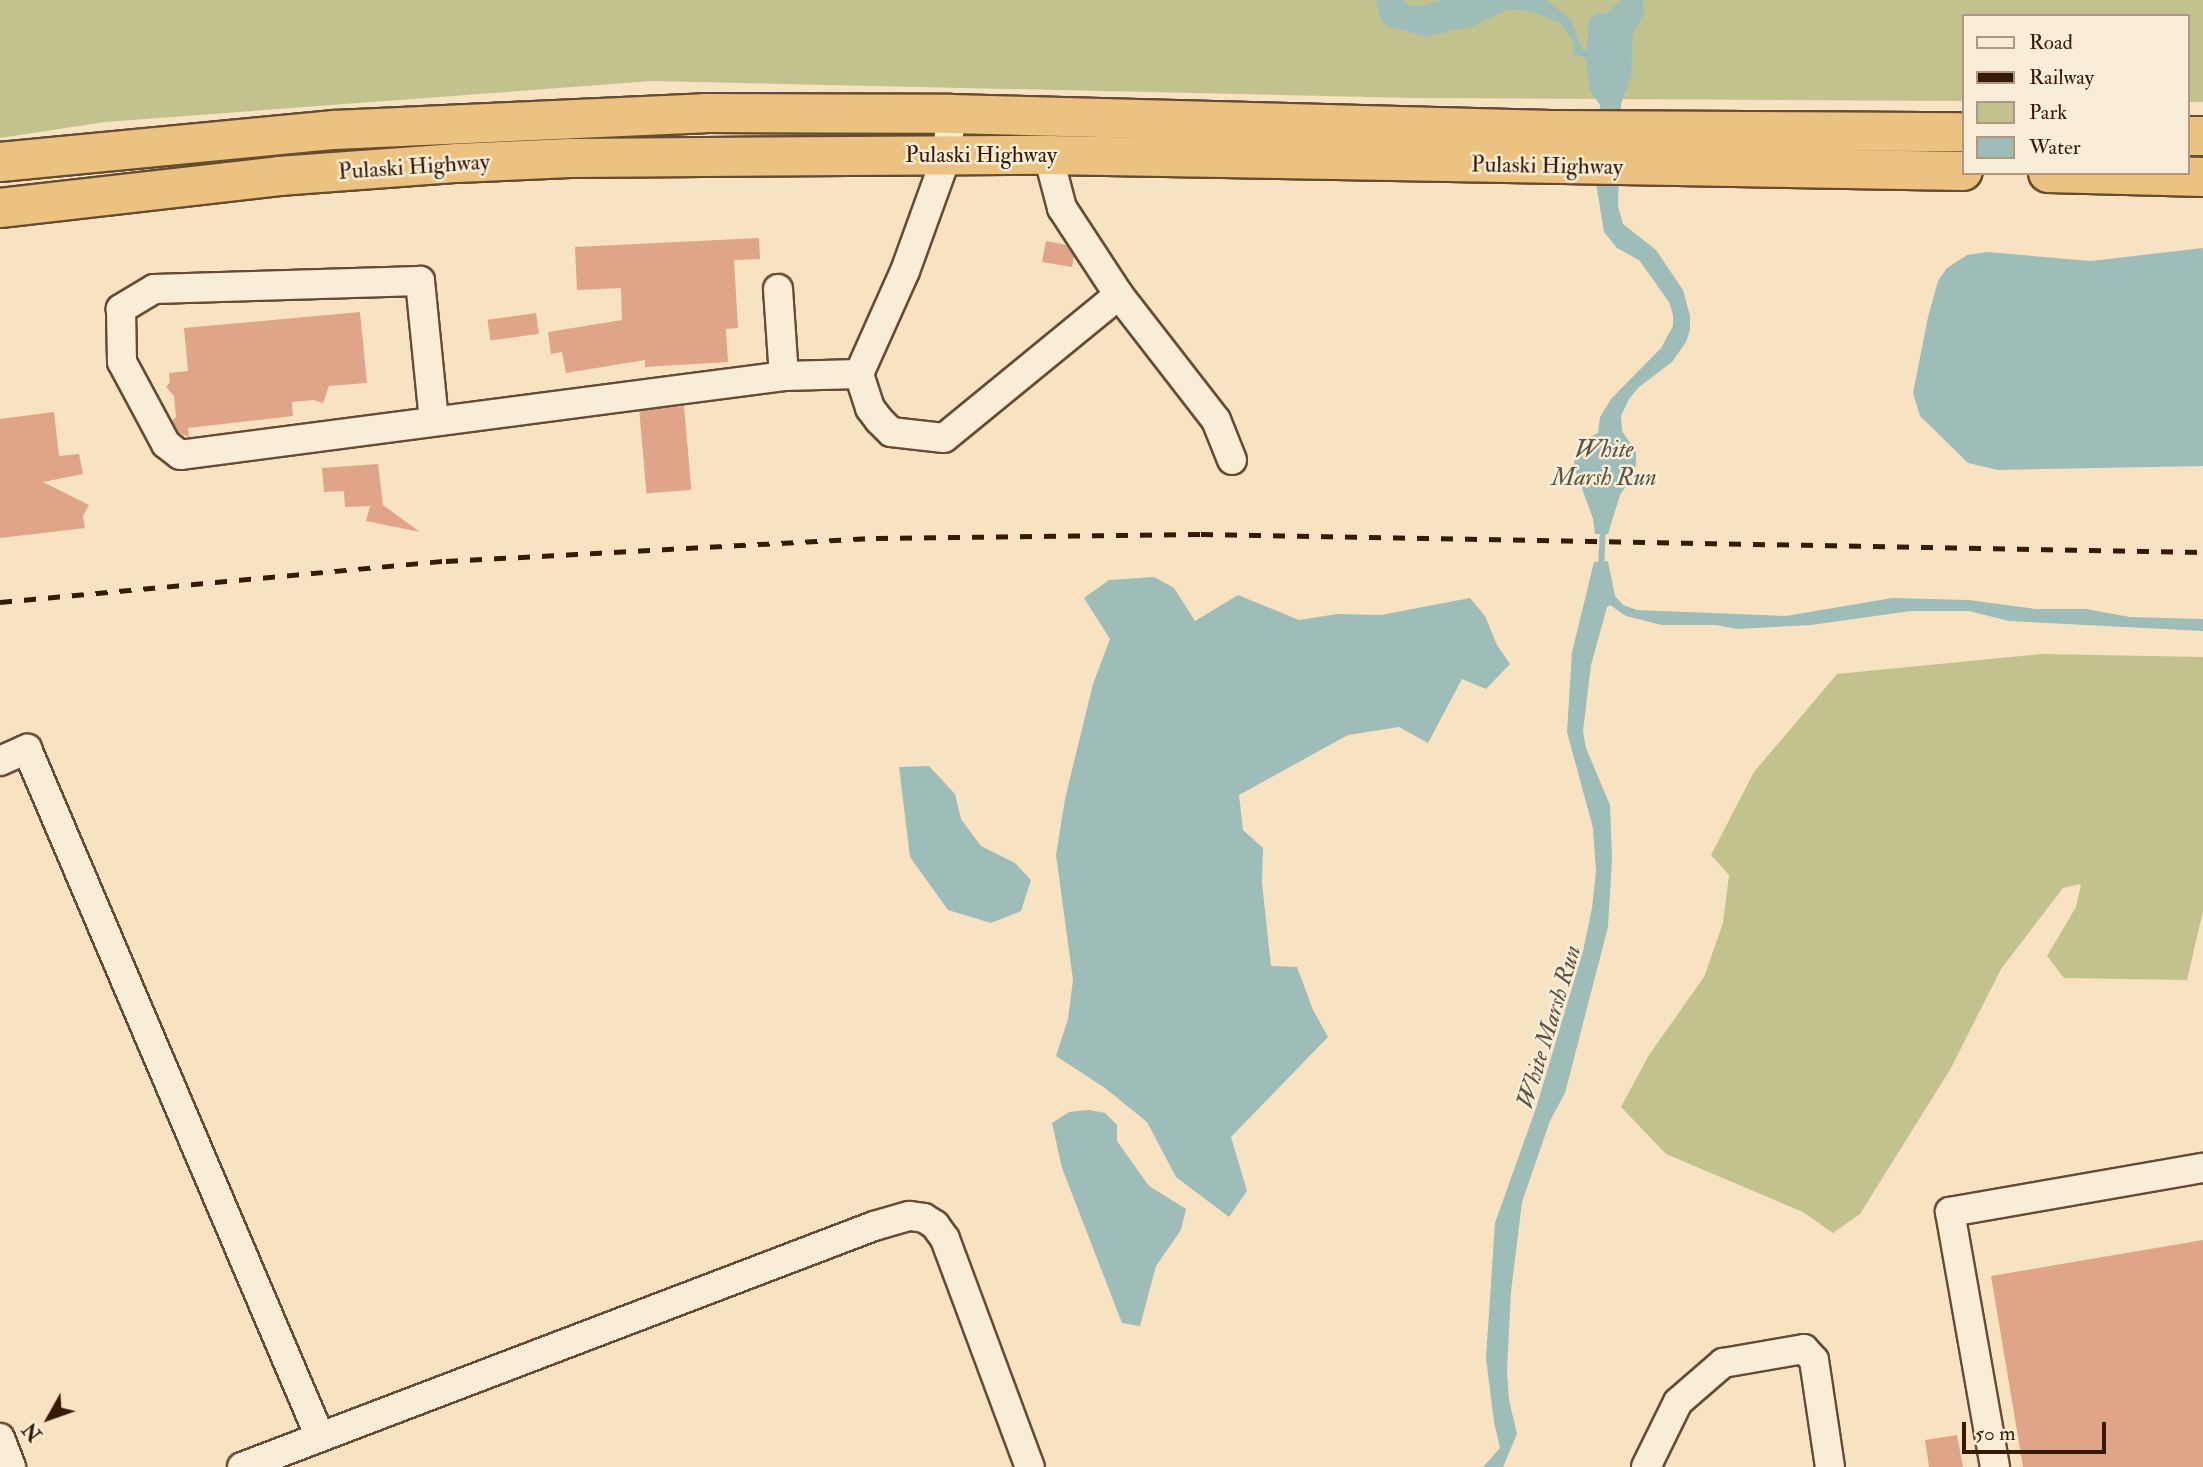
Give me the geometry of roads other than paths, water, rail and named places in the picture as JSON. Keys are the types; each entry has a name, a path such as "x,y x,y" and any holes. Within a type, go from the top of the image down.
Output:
{"highway":[{"name":"Pulaski Highway","path":"0,162 334,130 571,117 705,113 951,114 1551,130 1962,132"},
{"name":"Pulaski Highway","path":"0,208 279,176 458,163 664,157 1048,155 1731,170 1962,171"},
{"path":"2126,175 2203,177"}],"street":[{"path":"951,114 947,155 905,271 859,374 870,408 891,432 944,438 1119,295"},
{"path":"1048,155 1062,208 1119,295 1216,420 1233,460"},
{"path":"47,156 53,201"},
{"path":"434,421 420,282 154,289 121,309 122,362 166,444 180,455 785,376 859,374"},
{"path":"778,289 785,376"},
{"path":"0,761 27,749 320,1437"},
{"path":"1995,1467 1950,1212 2203,1168"},
{"path":"242,1467 874,1226 911,1216 924,1218 935,1225 945,1239 1030,1467"},
{"path":"1646,1467 1678,1402 1723,1363 1804,1349 1814,1360 1830,1467"},
{"path":"0,1438 11,1467"}],"water":[{"name":"White Marsh Run","path":"1376,0 1404,0 1409,5 1422,6 1442,0 1547,0 1571,20 1582,49 1587,50 1589,20 1596,14 1607,13 1620,0 1643,0 1644,13 1633,33 1631,77 1621,104 1618,206 1623,224 1656,250 1683,290 1690,316 1690,330 1686,342 1672,362 1639,387 1629,399 1621,416 1622,431 1636,452 1636,463 1634,475 1620,495 1608,534 1595,534 1593,519 1574,466 1575,454 1588,438 1598,433 1600,417 1611,399 1661,348 1673,326 1673,315 1669,302 1639,260 1617,248 1604,232 1596,183 1600,105 1590,91 1586,58 1573,54 1574,42 1560,23 1532,11 1509,9 1473,26 1427,37 1389,27 1381,20"},
{"path":"2203,248 2203,466 1998,470 1968,463 1920,416 1913,393 1938,281 1947,268 1967,255 1987,252 2091,261"},
{"name":"White Marsh Run","path":"1608,561 1615,596 1623,605 1637,610 1786,616 1892,598 1969,600 2036,609 2086,609 2130,617 2203,619 2203,631 2009,621 1969,611 1911,611 1811,625 1737,629 1716,625 1662,625 1626,616 1610,605 1607,607 1591,665 1583,731 1586,748 1610,805 1612,859 1608,927 1565,1093 1550,1121 1522,1202 1511,1292 1507,1370 1509,1400 1517,1434 1503,1467 1483,1467 1500,1448 1486,1358 1495,1223 1536,1108 1583,951 1592,908 1596,871 1593,828 1567,732 1572,652 1594,562"},
{"path":"1154,577 1174,588 1195,621 1238,595 1299,620 1337,614 1381,615 1470,598 1485,616 1497,645 1510,664 1486,689 1462,679 1428,743 1399,727 1348,735 1239,795 1243,830 1263,848 1262,883 1271,966 1297,967 1313,1010 1328,1037 1231,1137 1247,1191 1229,1217 1176,1177 1147,1122 1105,1088 1056,1056 1068,1019 1073,980 1056,855 1065,799 1093,684 1110,639 1084,598 1109,580"},
{"path":"929,766 955,794 961,819 981,846 1015,863 1031,880 1021,911 991,923 948,910 910,857 899,767"},
{"path":"1089,1110 1105,1113 1117,1125 1117,1141 1149,1186 1186,1209 1181,1230 1156,1266 1140,1326 1122,1323 1062,1168 1052,1123 1069,1112"}],"waterway":[{"name":"White Marsh Run","path":"1601,568 1603,527"}],"railway":[{"path":"0,602 446,561 876,538 1201,534 2203,552"}]}
